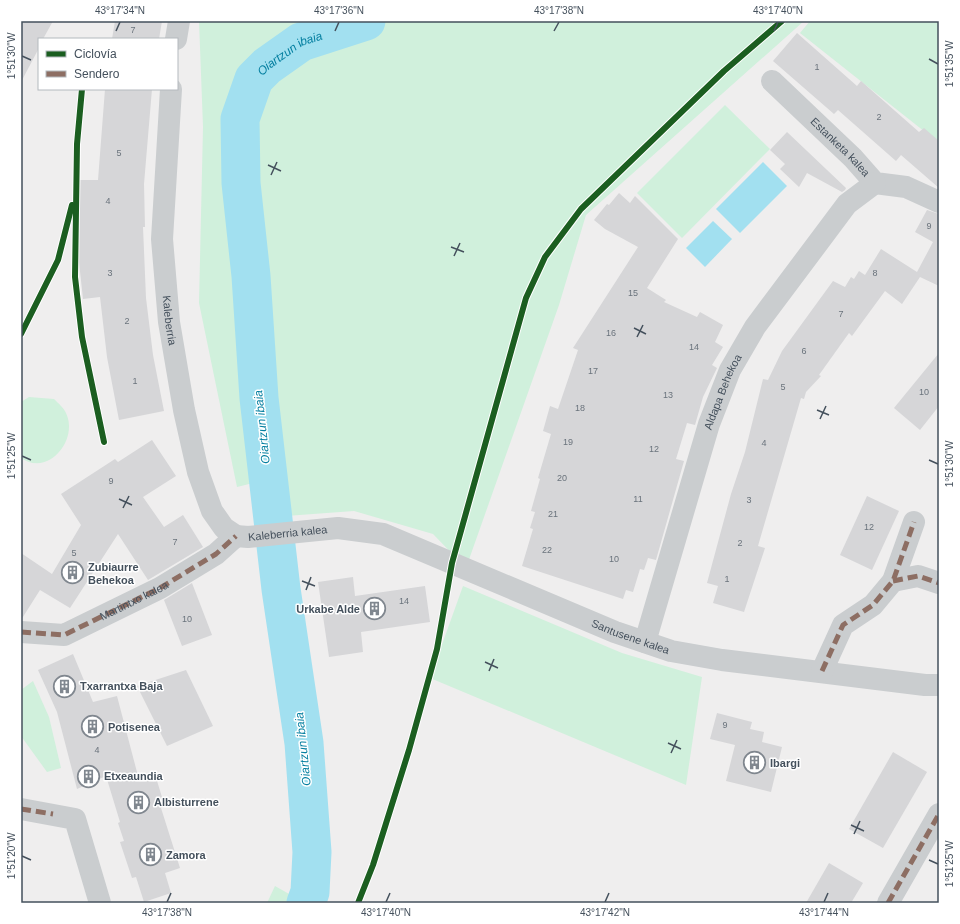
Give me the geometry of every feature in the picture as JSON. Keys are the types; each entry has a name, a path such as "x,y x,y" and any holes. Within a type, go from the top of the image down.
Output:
{"street":[{"path":"176,38 179,21"},
{"name":"Estanketa kalea","path":"772,81 853,158 875,183 906,187 939,202"},
{"name":"Kaleberria","path":"170,90 162,239 169,322 184,410 204,492 212,511 224,528 236,536"},
{"name":"Aldapa Behekoa","path":"645,642 709,424 730,370 755,327 847,204 875,183"},
{"path":"822,671 843,625 873,605 893,581 914,522"},
{"name":"Kaleberria kalea","path":"236,536 248,538 338,528"},
{"name":"Santusene kalea","path":"338,528 383,534 615,632 671,651 925,685 939,685"},
{"name":"Martintxo kalea","path":"21,632 64,635 160,588 216,554 236,536"},
{"path":"893,581 918,576 939,583"},
{"path":"21,809 75,819 100,903"},
{"path":"888,903 939,814"}],"green space":[{"path":"199,21 804,21 586,215 559,305 466,568 433,534 354,511 286,516 282,476 237,487 199,303 203,127"},
{"path":"810,21 939,21 939,143 800,33"},
{"path":"725,105 770,149 682,238 637,193"},
{"path":"29,397 54,399 65,411 69,423 65,444 51,459 41,463 31,463 21,458 21,402"},
{"path":"463,586 622,653 702,677 686,785 430,678"},
{"path":"33,681 49,717 61,768 47,772 21,736 21,690"},
{"path":"275,886 305,903 267,903"}],"water":[{"path":"763,162 787,186 740,233 716,209"},
{"path":"713,221 732,239 705,267 686,248"}],"building":[{"path":"21,21 53,21 44,38 38,38 38,50 21,82"},
{"path":"115,21 162,21 159,38 112,38"},
{"path":"797,33 857,86 861,81 919,132 924,128 939,141 939,188 901,155 896,161 838,110 834,114 773,61"},
{"path":"105,90 152,90 144,184 145,227 143,227 146,298 153,355 164,411 119,420 107,357 100,297 83,299 78,253 79,180 98,180"},
{"path":"787,132 846,188 845,190 842,192 807,173 799,187 780,169 785,164 770,150"},
{"path":"619,193 630,203 635,196 678,239 647,288 666,300 664,302 697,317 700,312 723,325 715,342 723,347 712,365 717,368 703,397 695,425 687,423 676,459 684,461 656,560 648,558 644,570 640,569 633,592 626,590 623,599 522,566 533,529 530,528 535,512 531,511 540,479 538,478 551,434 543,431 550,406 558,409 578,350 573,348 638,247 605,229 594,220 607,204 609,205"},
{"path":"927,210 939,214 939,286 920,277 902,304 885,291 852,336 849,333 819,375 821,376 806,392 804,399 801,398 758,546 765,548 744,612 713,603 718,586 707,583 731,494 745,452 763,379 768,380 782,351 833,281 845,287 851,277 854,279 859,271 865,275 881,249 917,272 933,242 915,232"},
{"path":"939,353 939,406 920,430 894,408"},
{"path":"152,440 176,476 143,497 164,527 183,515 203,547 148,580 118,534 70,608 40,590 21,620 21,553 52,574 81,525 61,494 115,459 118,462"},
{"path":"867,496 899,511 872,570 840,555"},
{"name":"Urkabe Alde","path":"353,577 355,596 425,586 430,622 361,632 363,652 329,657 318,582"},
{"path":"192,583 212,635 182,646 164,600"},
{"path":"73,654 93,702 117,696 138,776 154,771 165,807 161,808 180,868 165,873 171,893 144,902 136,877 132,878 120,842 124,841 118,823 120,822 106,776 77,789 57,712 38,670"},
{"path":"186,670 213,726 167,746 137,686"},
{"name":"Ibargi","path":"717,713 752,722 750,729 764,732 762,742 782,747 771,792 726,781 735,745 710,739"},
{"path":"893,752 927,772 883,848 849,829"},
{"path":"829,863 863,883 851,903 806,903"}],"waterway":[{"name":"Oiartzun ibaia","path":"306,903 310,892 312,852 304,743 281,589 259,398 251,276 241,183 240,119 254,79 267,66 301,42 366,21"}],"marked path":[{"path":"822,671 843,625 873,605 893,581 914,522"},
{"path":"21,632 64,635 160,588 216,554 236,536"},
{"path":"893,581 918,576 939,583"},
{"path":"21,809 53,814"},
{"path":"888,903 939,814"}],"cycle path":[{"path":"358,903 373,865 409,750 437,649 452,563 526,298 545,257 581,209 724,71 782,21"},
{"path":"82,90 77,144 75,277 82,337 104,442"},
{"path":"21,334 58,260 72,205"}],"place":[{"name":"Zubiaurre Behekoa","path":"72,573"},
{"name":"Urkabe Alde","path":"375,609"},
{"name":"Txarrantxa Baja","path":"65,686"},
{"name":"Potisenea","path":"92,727"},
{"name":"Ibargi","path":"755,763"},
{"name":"Etxeaundia","path":"89,776"},
{"name":"Albisturrene","path":"138,802"},
{"name":"Zamora","path":"150,855"}]}
